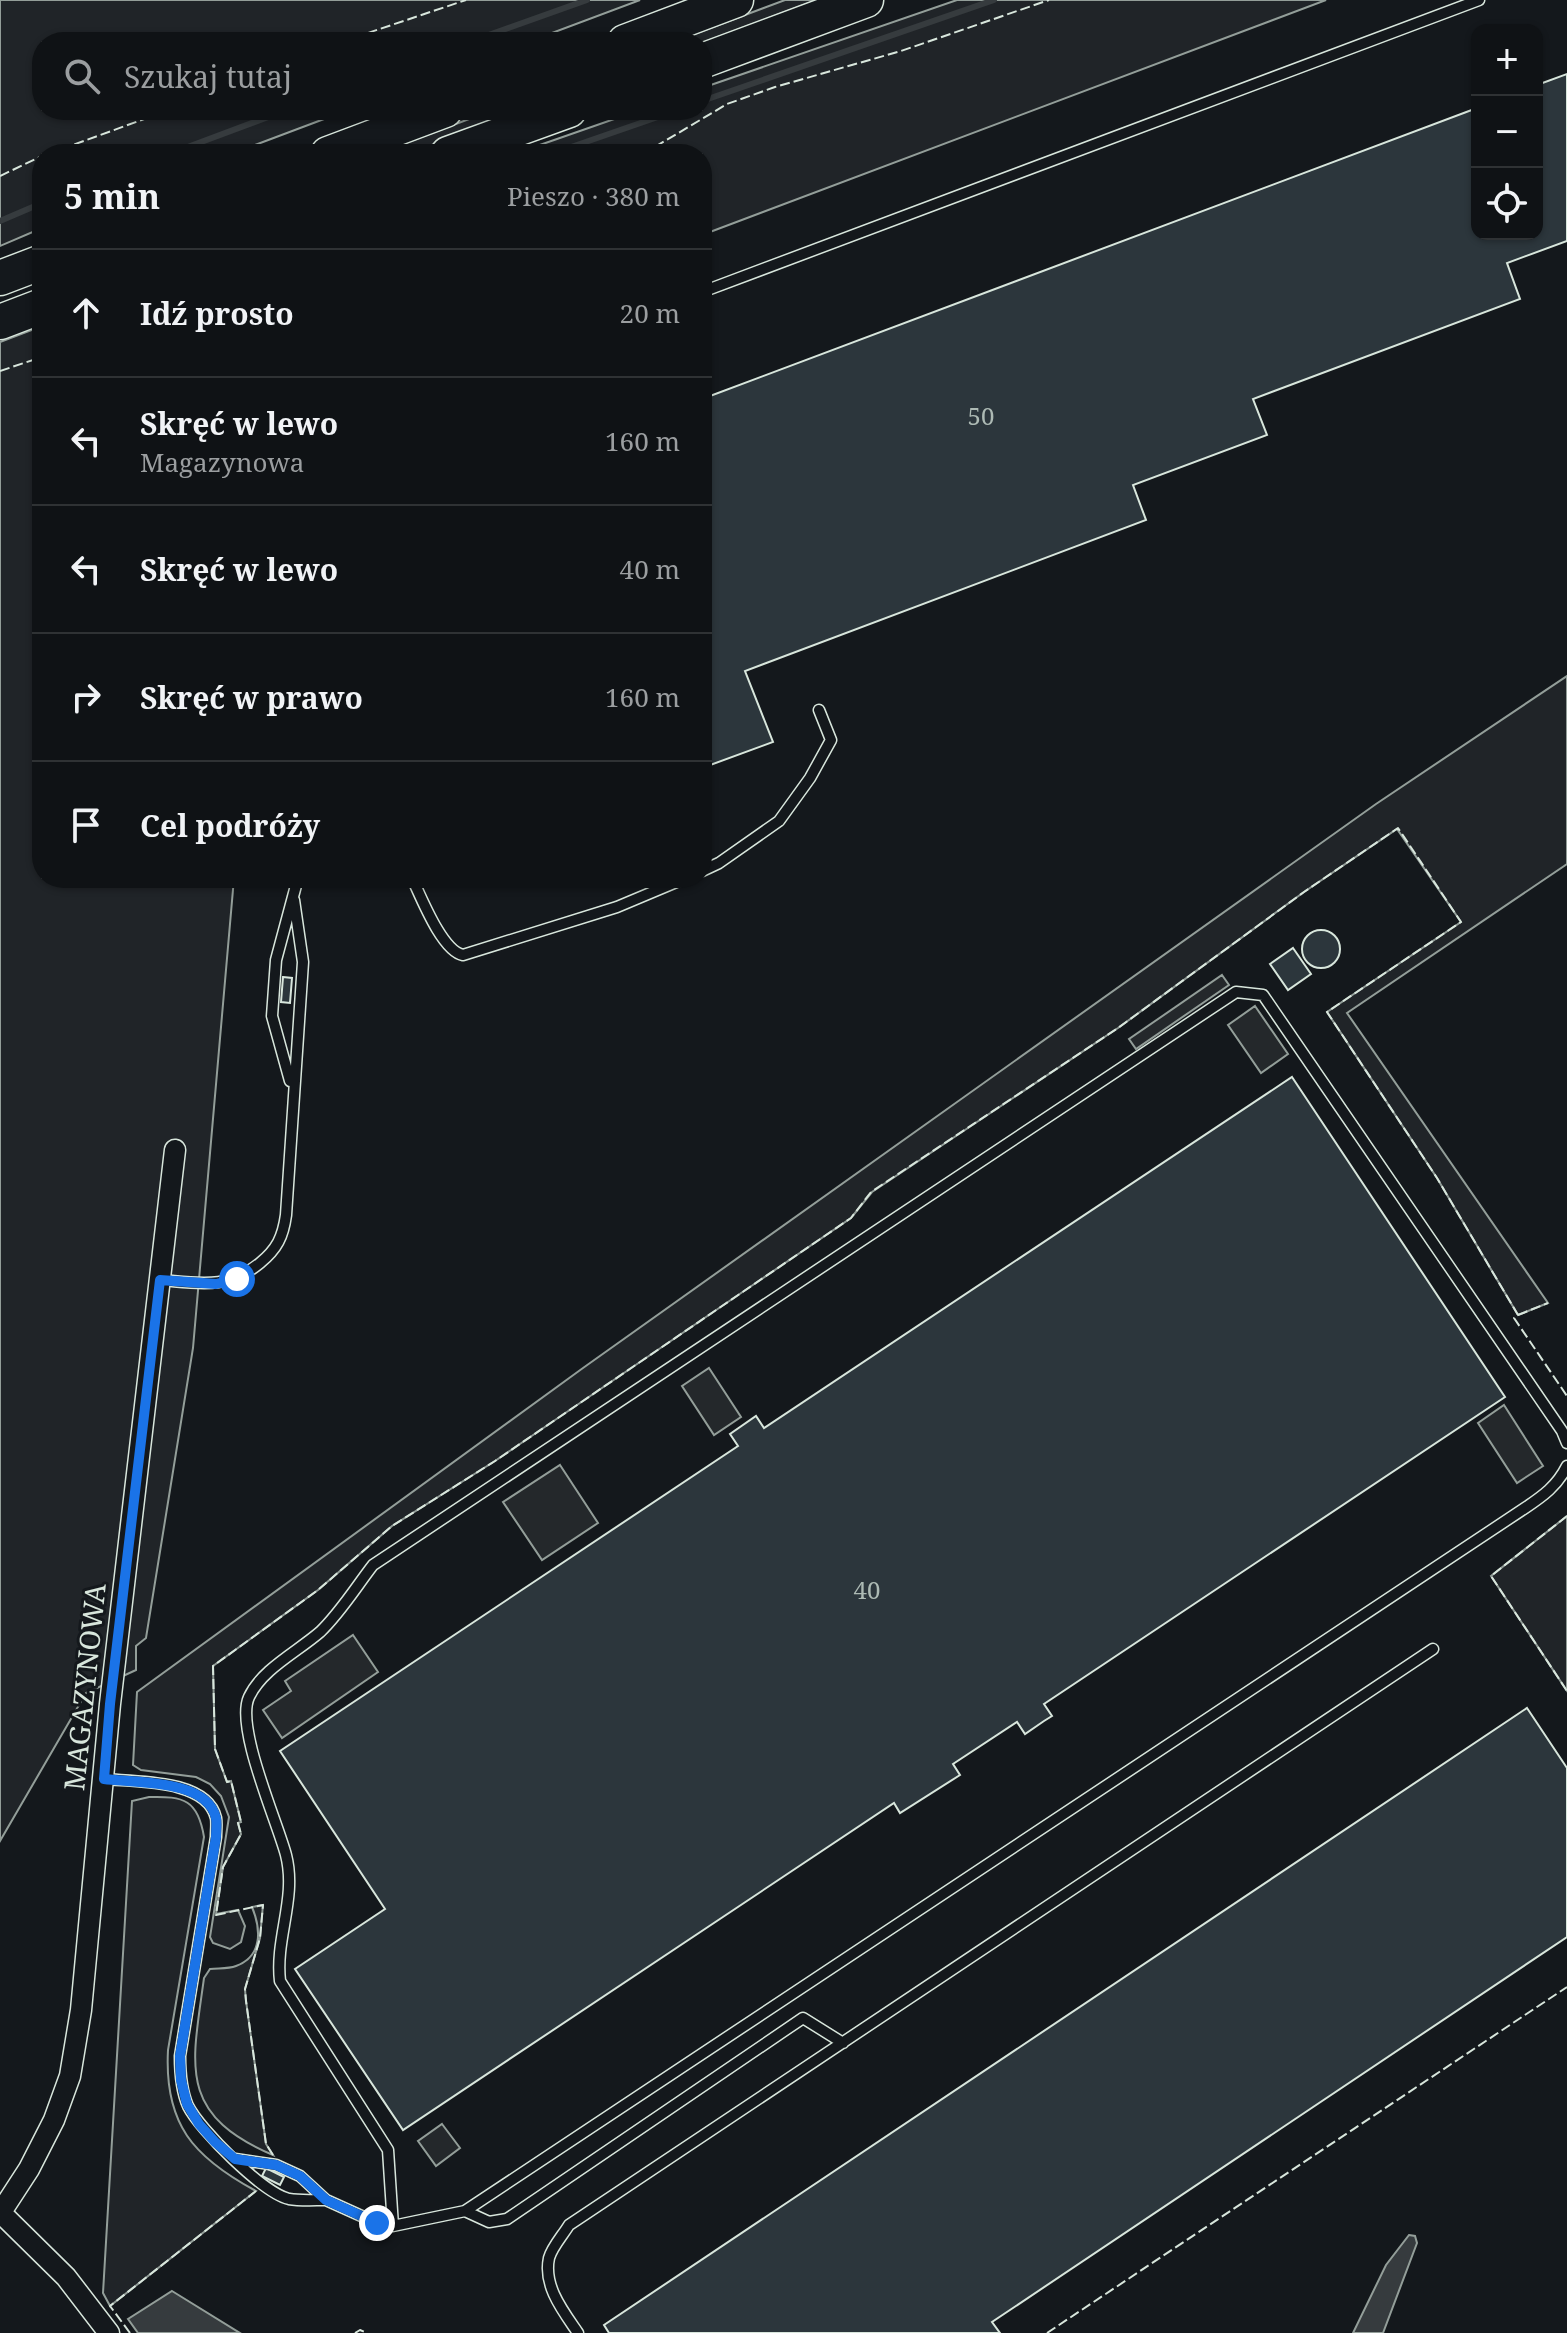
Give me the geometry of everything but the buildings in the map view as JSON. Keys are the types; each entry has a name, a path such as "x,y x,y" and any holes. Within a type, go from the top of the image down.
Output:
{"highway":[{"path":"651,32 736,0"},
{"path":"712,57 866,0"},
{"path":"355,144 418,120"},
{"path":"476,144 542,120"},
{"path":"0,278 32,266"},
{"path":"0,322 32,310"}],"street":[{"name":"MAGAZYNOWA","path":"1,2212 29,2169 54,2120 70,2076 81,2010 110,1704 175,1150"},
{"path":"1,2212 66,2277 109,2333"}],"lane":[{"path":"712,288 1479,0"},
{"path":"712,866 779,821 810,778 831,740 819,710"},
{"path":"293,1091 272,1016 276,960 296,888"},
{"path":"417,888 446,944 456,954 463,955 617,907 662,888"},
{"path":"160,1280 226,1282 248,1272 277,1247 284,1230 303,962 294,900"},
{"path":"393,2226 388,2150 280,1981 277,1959 291,1883 286,1856 246,1730 247,1700 260,1681 320,1631 373,1565 1236,992 1263,995 1562,1431 1567,1443"},
{"path":"235,2159 276,2165 288,2170 300,2176 326,2200 377,2223 393,2226 465,2211 1525,1508 1550,1491 1567,1466"},
{"path":"578,2333 560,2308 548,2279 549,2256 569,2225 1433,1649"},
{"path":"104,1779 178,1787 196,1793 209,1803 216,1818 216,1837 180,2056 181,2080 187,2104 215,2142 265,2188 288,2199 326,2200"},
{"path":"465,2211 489,2222 507,2219 803,2018 843,2043"}],"shaded area":[{"path":"0,0 640,0 555,32 32,32 32,120 321,120 258,144 32,144 32,232 0,246"},
{"path":"785,0 817,0 712,39 712,32 700,32"},
{"path":"957,0 1326,0 712,231 712,144 543,144 611,120 712,120 712,85"},
{"path":"466,120 498,120 434,144 403,144"},
{"path":"32,330 32,888 233,888 193,1348 146,1638 136,1646 136,1670 86,1693 0,1841 0,342"},
{"path":"1567,676 1567,864 1347,1013 1548,1303 1518,1315 1437,1178 1327,1012 1461,922 1397,829 1304,892 1118,1028 872,1192 851,1218 495,1461 392,1526 318,1590 213,1666 215,1749 227,1782 231,1781 241,1822 238,1823 241,1834 223,1867 216,1914 238,1910 245,1926 241,1942 230,1949 213,1943 210,1937 229,1817 221,1796 210,1784 196,1777 141,1770 133,1765 137,1692 583,1368 1376,804"},
{"path":"1222,975 1229,985 1136,1049 1129,1039"},
{"path":"1255,1006 1288,1054 1261,1073 1228,1025"},
{"path":"709,1368 741,1417 714,1435 682,1386"},
{"path":"1504,1405 1543,1466 1517,1483 1478,1423"},
{"path":"560,1465 598,1523 542,1560 503,1502"},
{"path":"1567,1516 1567,1691 1491,1576"},
{"path":"353,1635 378,1672 282,1738 263,1710 291,1691 285,1681"},
{"path":"149,1797 180,1799 187,1803 198,1815 204,1837 168,2050 171,2098 177,2118 199,2151 256,2191 110,2306 103,2293 132,1801"},
{"path":"263,1905 260,1938 245,1989 266,2144 273,2155 242,2139 220,2122 206,2104 198,2084 195,2062 204,1978 210,1969 236,1966 251,1956 258,1941 252,1907"},
{"path":"442,2124 460,2148 436,2166 418,2141"},
{"path":"1409,2235 1415,2236 1417,2243 1383,2333 1353,2333 1386,2265"},
{"path":"172,2291 240,2333 138,2333 128,2319"}],"waterway":[{"path":"497,32 587,0"},
{"path":"712,98 994,0"},
{"path":"196,144 260,120"},
{"path":"580,144 649,120"},
{"path":"0,221 32,207"}],"fence":[{"path":"371,32 466,0"},
{"path":"712,113 727,104 775,87 901,51 1049,0"},
{"path":"76,144 142,120"},
{"path":"660,144 700,120"},
{"path":"0,176 32,161"},
{"path":"0,371 32,360"},
{"path":"273,2155 266,2144 245,1989 260,1938 263,1905 216,1915 223,1867 241,1834 238,1823 241,1822 231,1781 227,1782 215,1749 213,1666 318,1590 392,1526 495,1461 851,1218 871,1192 1118,1028 1304,892 1398,828 1461,922 1327,1012 1437,1178 1518,1315 1514,1318 1567,1396"},
{"path":"1518,1315 1548,1303"},
{"path":"1567,1516 1491,1576 1567,1691"},
{"path":"1047,2333 1567,1987"},
{"path":"130,2333 110,2306 256,2191"},
{"path":"355,2333 360,2330 367,2333"}],"route":[{"path":"237,1279 216,1284 160,1280 110,1704 104,1779 178,1787 196,1793 209,1803 216,1818 216,1837 180,2056 181,2080 187,2104 199,2124 235,2159 276,2165 300,2176 326,2200 377,2223"}]}
